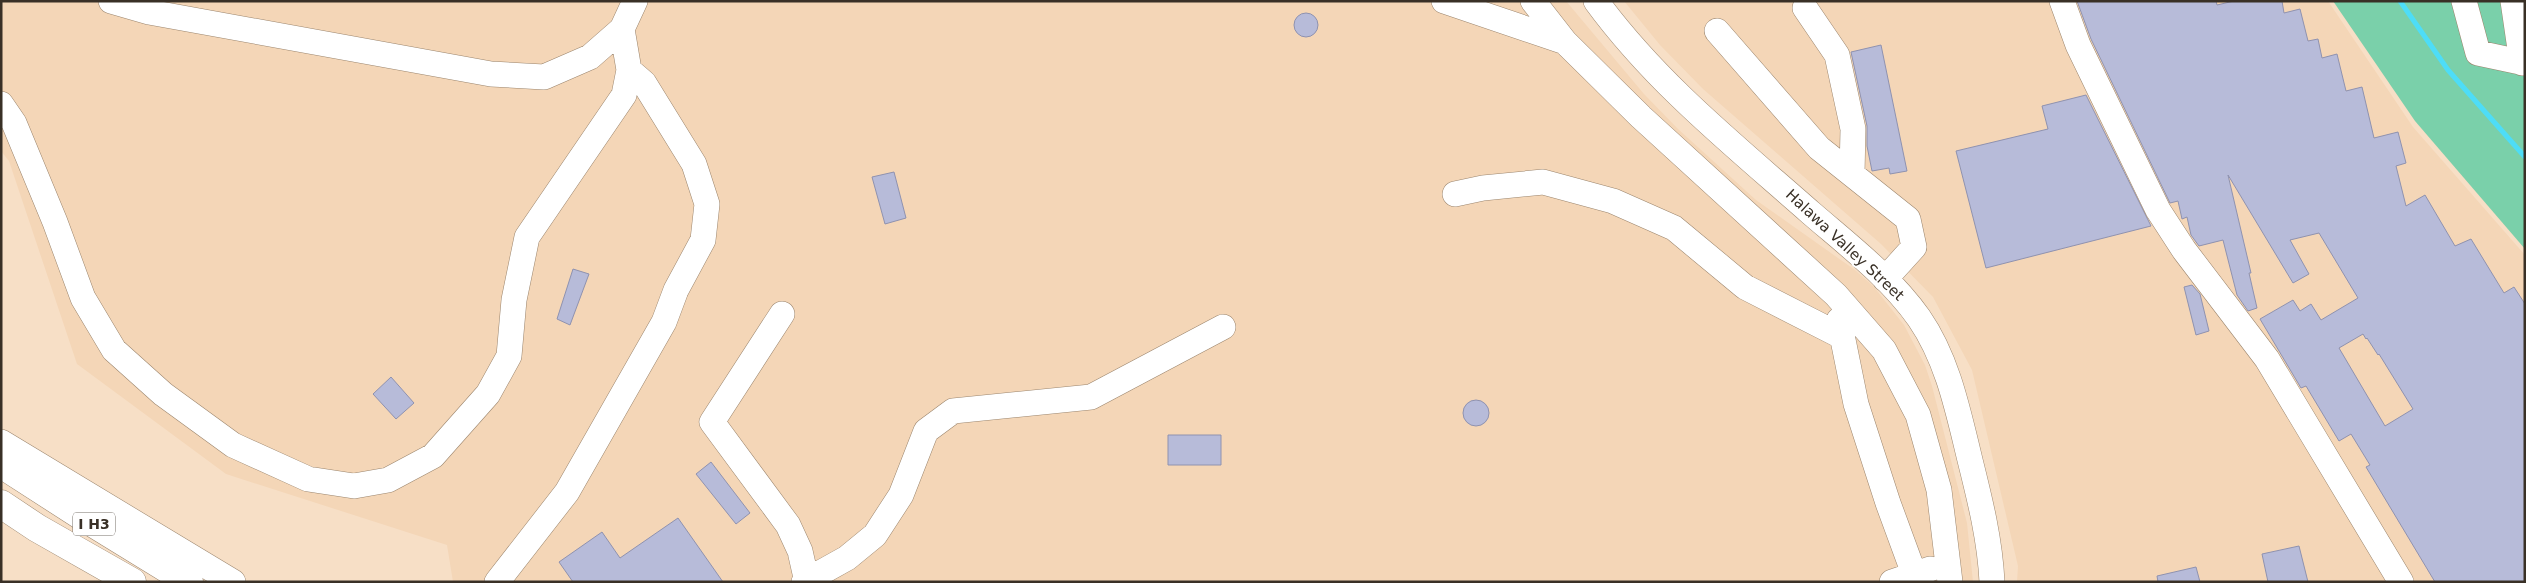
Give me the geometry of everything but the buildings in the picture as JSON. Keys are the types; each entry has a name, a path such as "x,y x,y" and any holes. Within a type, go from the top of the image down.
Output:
{"highway":[{"name":"I H3","path":"1,464 189,582"},
{"name":"I H3","path":"1,504 37,528 132,582"}],"street":[{"path":"111,1 491,74 544,77 590,58 622,29 635,1"},
{"path":"1444,1 1565,42"},
{"path":"1533,1 1565,42 1641,118 1836,295 1884,350 1918,416 1939,490 1950,572 1892,582"},
{"name":"Halawa Valley Street","path":"1596,1 1674,91 1885,279 1919,319 1930,338 1950,384 1985,521 1991,555 1992,582"},
{"path":"2062,1 2078,45 2158,210 2184,250 2268,359 2401,582"},
{"path":"2464,1 2478,53 2524,63 2512,1"},
{"path":"1805,8 1837,56 1853,129 1852,174"},
{"path":"1,104 14,123 55,222 83,298 114,350 162,394 233,445 308,478 354,486 388,480 433,456 488,394 509,356 514,300 527,237 624,95 629,70 622,29"},
{"path":"1717,31 1819,148 1908,219 1914,247 1885,279"},
{"path":"497,582 567,492 664,322 676,290 704,240 707,204 694,164 644,83 629,70"},
{"path":"1455,194 1483,188 1543,182 1613,201 1674,228 1745,287 1841,336"},
{"path":"1836,295 1841,336 1856,404 1888,503 1916,578"},
{"path":"782,314 712,422 788,525 800,551 806,581 847,558 875,535 901,494 926,431 953,411 1091,397 1223,327"},
{"path":"1,442 233,582"}],"shaded area":[{"path":"1,1 1566,1 1644,94 1678,129 1756,200 1855,270 1874,287 1904,325 1925,365 1932,386 1967,523 1973,582 453,582 447,545 226,474 77,364 9,161 1,151"},
{"path":"1624,1 2328,1 2413,127 2525,255 2525,582 2017,582 2018,566 1972,370 1933,297 1881,244 1703,89 1660,45"}],"green space":[{"path":"2333,1 2525,1 2525,249 2415,121"}],"waterway":[{"path":"2400,1 2448,70 2525,157"}]}
